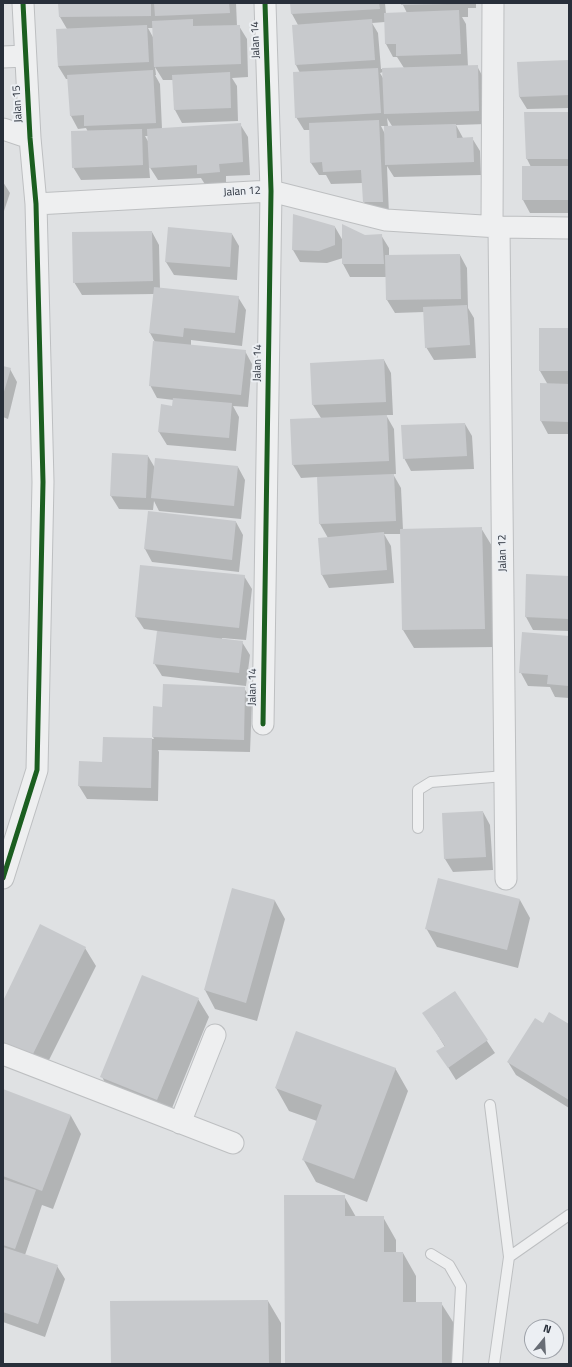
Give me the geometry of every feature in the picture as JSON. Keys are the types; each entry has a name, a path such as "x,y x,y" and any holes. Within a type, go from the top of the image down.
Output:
{"street":[{"name":"Jalan 15","path":"3,878 37,770 44,482 36,204 30,138 23,3"},
{"name":"Jalan 14","path":"263,724 271,191 265,3"},
{"name":"Jalan 12","path":"493,3 506,879"},
{"path":"3,57 25,56"},
{"path":"3,129 30,138"},
{"name":"Jalan 12","path":"36,204 271,191 386,220 496,227 569,228"},
{"path":"180,1123 215,1035"},
{"path":"3,1054 233,1143"}],"lane":[{"path":"418,828 418,790 431,782 505,776"},
{"path":"490,1105 509,1257 494,1364"},
{"path":"509,1257 569,1215"},
{"path":"431,1254 449,1265 461,1286 457,1364"}],"building":[{"path":"58,3 151,3 151,16 59,17"},
{"path":"154,3 229,3 230,13 155,16"},
{"path":"290,3 379,3 380,9 291,14"},
{"path":"401,3 447,3 447,4 401,5"},
{"path":"459,10 461,54 396,56 396,44 385,44 384,13"},
{"path":"193,19 193,26 240,25 241,64 154,67 152,21"},
{"path":"372,19 375,60 295,65 292,25"},
{"path":"147,25 149,62 58,66 56,29"},
{"path":"569,60 569,95 519,97 517,62"},
{"path":"478,65 479,111 384,114 382,68"},
{"path":"378,68 381,113 295,118 293,72"},
{"path":"153,70 156,123 84,126 84,115 70,116 67,75"},
{"path":"230,72 231,108 174,110 172,75"},
{"path":"524,112 569,112 569,159 526,159"},
{"path":"379,120 383,202 363,202 361,170 323,172 322,162 310,163 309,123"},
{"path":"241,123 243,162 219,164 220,172 197,174 197,165 149,168 147,129"},
{"path":"456,124 457,138 473,137 474,162 385,165 384,126"},
{"path":"142,129 143,165 72,168 71,131"},
{"path":"522,166 569,166 569,200 522,200"},
{"path":"293,214 335,226 335,245 319,251 292,250"},
{"path":"342,224 365,235 382,234 384,264 342,264"},
{"path":"168,227 232,233 230,267 165,262"},
{"path":"152,231 153,281 73,283 72,232"},
{"path":"460,254 461,299 386,300 385,255"},
{"path":"154,287 239,296 235,333 184,328 183,337 149,333"},
{"path":"467,305 470,345 425,348 423,307"},
{"path":"539,328 569,328 569,371 539,371"},
{"path":"153,341 246,350 241,395 149,386"},
{"path":"384,359 386,402 312,405 310,363"},
{"path":"3,366 11,368 3,395"},
{"path":"540,383 569,384 569,422 540,421"},
{"path":"173,398 232,403 229,438 158,432 161,404 172,406"},
{"path":"387,415 389,461 292,465 290,419"},
{"path":"465,423 467,456 403,459 401,425"},
{"path":"112,453 148,455 146,498 110,496"},
{"path":"155,458 238,466 234,506 151,498"},
{"path":"394,474 396,521 319,524 317,477"},
{"path":"148,511 236,521 232,560 144,549"},
{"path":"482,527 485,629 402,630 400,529"},
{"path":"384,532 387,570 321,575 318,538"},
{"path":"140,565 245,575 239,628 135,617"},
{"path":"526,574 569,576 569,619 525,617"},
{"path":"157,631 243,641 239,673 153,664"},
{"path":"522,632 569,636 569,686 547,684 548,675 519,673"},
{"path":"163,684 245,687 244,740 152,737 153,706 162,707"},
{"path":"103,737 152,738 151,788 78,786 79,761 102,762"},
{"path":"483,811 486,857 444,859 442,813"},
{"path":"438,878 520,899 507,950 425,929"},
{"path":"232,888 275,900 246,1003 204,990"},
{"path":"40,924 86,947 32,1056 3,1042 3,1001"},
{"path":"142,975 199,998 157,1100 100,1077"},
{"path":"455,991 488,1040 448,1068 436,1051 445,1046 422,1013"},
{"path":"549,1012 569,1024 569,1100 507,1062 535,1018 543,1023"},
{"path":"296,1031 396,1068 354,1179 302,1160 322,1105 275,1088"},
{"path":"3,1089 71,1115 42,1191 3,1176"},
{"path":"3,1179 36,1190 15,1249 3,1245"},
{"path":"284,1195 345,1195 345,1216 384,1216 384,1252 403,1252 403,1302 442,1302 442,1364 285,1364"},
{"path":"3,1247 58,1265 38,1324 3,1312"},
{"path":"268,1300 269,1364 111,1364 110,1301"}],"cycle path":[{"path":"3,878 37,770 43,482 36,204 30,138 23,3"},
{"path":"263,724 271,191 265,3"}]}
